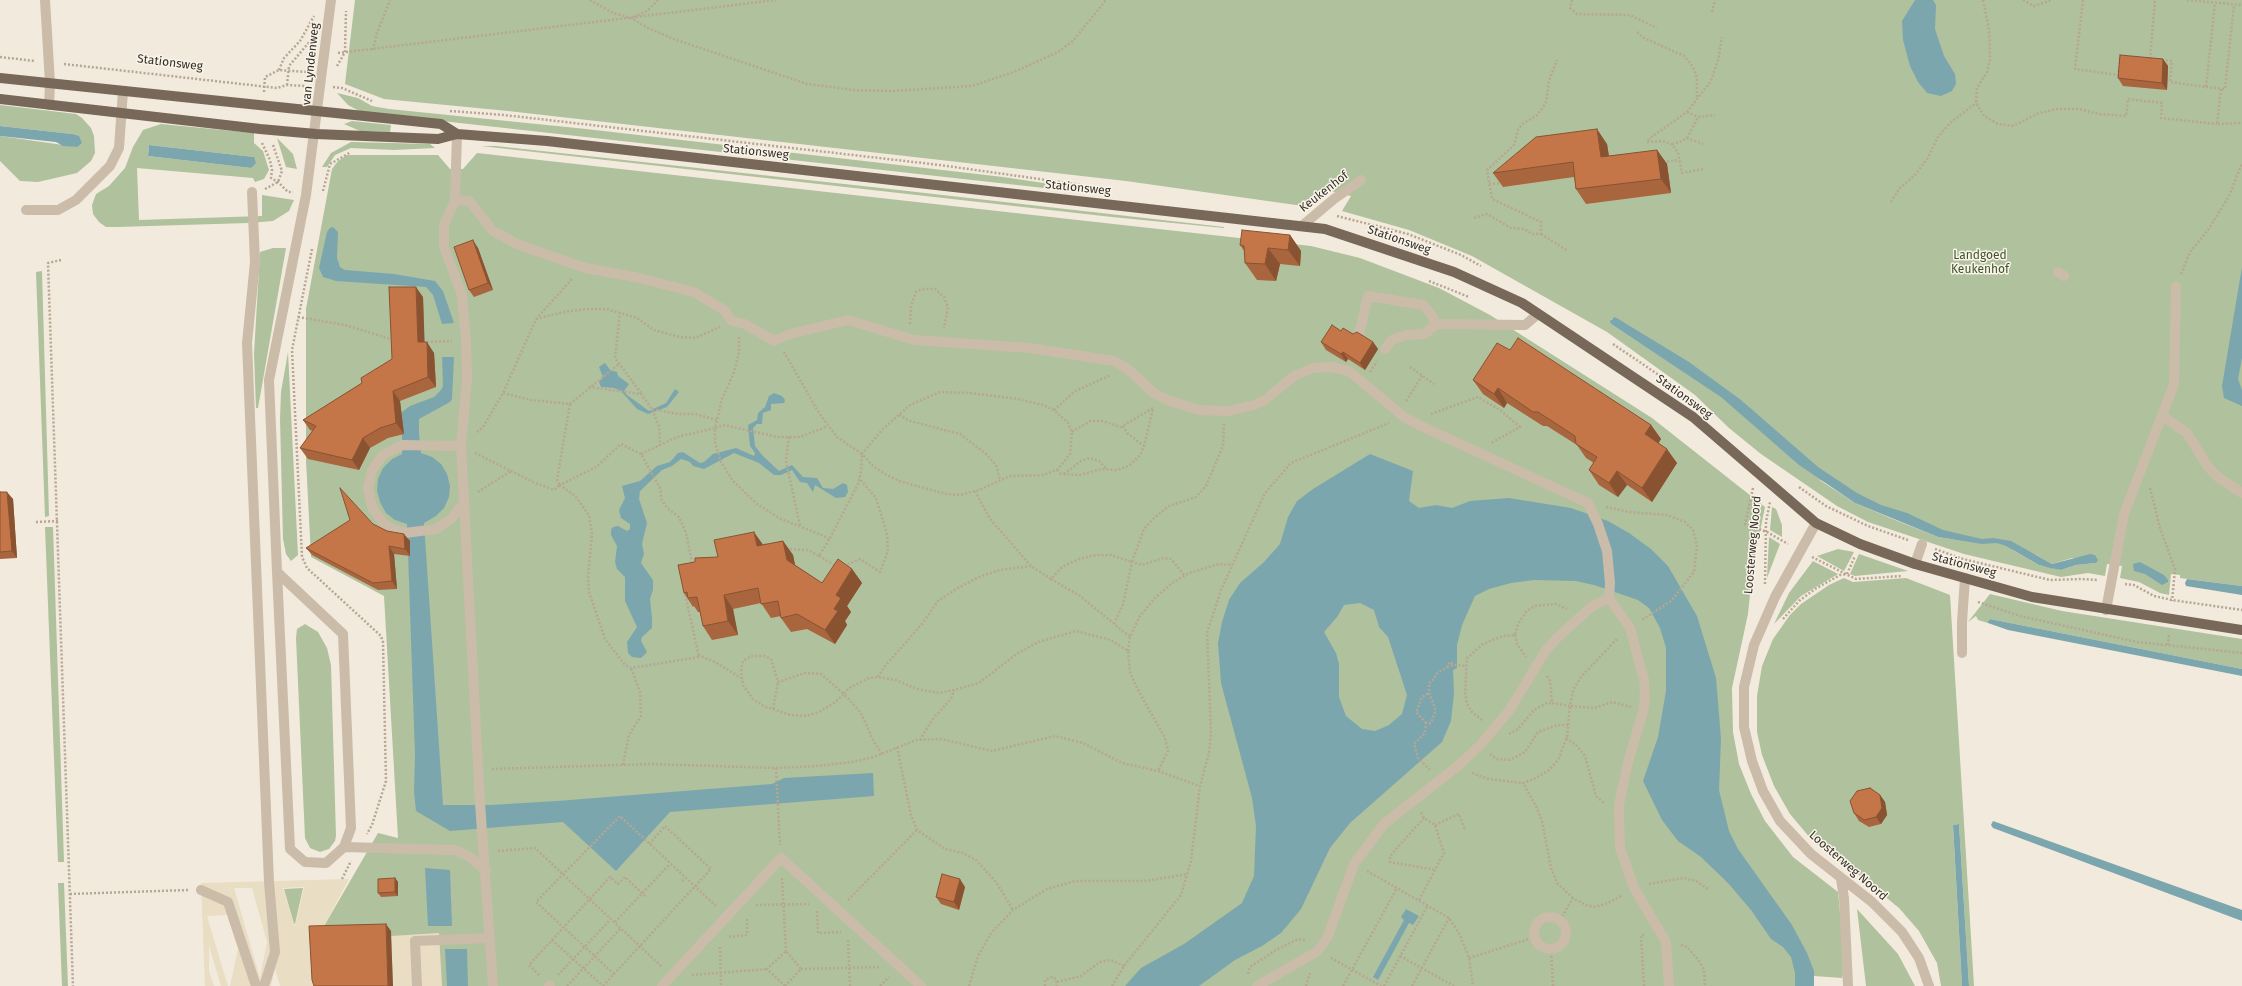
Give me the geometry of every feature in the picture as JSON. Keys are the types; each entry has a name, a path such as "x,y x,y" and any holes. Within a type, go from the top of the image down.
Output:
{"main road":[{"name":"Stationsweg","path":"0,78 318,113 441,124 457,134"},
{"name":"Stationsweg","path":"0,99 316,134 438,139 457,134 547,141 1303,225 1325,229 1454,272 1522,303 1693,417 1816,523 1860,544 1916,564 2032,597 2106,610 2242,630"}],"street":[{"path":"45,0 50,83 49,105"},
{"name":"van Lyndenweg","path":"318,113 331,0"},
{"path":"26,210 58,210 76,200 110,166 119,148 120,113 123,91"},
{"path":"277,572 343,634 351,828 344,847 326,863 305,862 290,849 277,572 269,380 306,195 318,113"},
{"path":"457,134 455,200 444,225 444,247 462,294 466,340 467,378 461,446 468,553 480,803 493,986"},
{"name":"Keukenhof","path":"1303,225 1334,199 1361,180"},
{"path":"252,192 255,262 246,343 269,882 275,952 264,986"},
{"path":"455,200 469,201 493,231 517,244 584,268 635,277 694,292 724,310 732,322 745,324 774,341 790,334 848,320 914,340 1030,348 1114,361 1162,397 1199,410 1223,411 1245,407 1265,400 1294,376 1313,368 1331,367 1349,371 1401,414 1414,422 1590,507 1606,551 1610,583 1609,596 1630,628 1644,680 1644,709 1628,762 1619,809 1620,848 1634,888 1664,938 1669,986"},
{"path":"2106,610 2124,514 2174,384 2176,286"},
{"path":"1360,334 1368,296 1423,305 1431,314 1436,324"},
{"path":"1385,349 1392,340 1406,335 1424,334 1436,324 1460,323 1525,325 1538,314"},
{"path":"2162,416 2188,433 2208,467 2219,478 2242,493"},
{"path":"461,446 402,445 383,455 372,470 368,488 372,507 383,523 393,529 405,533 429,531 444,525 464,503"},
{"name":"Loosterweg Noord","path":"1816,523 1775,597 1754,645 1744,687 1744,727 1752,761 1763,791 1780,821 1811,854 1872,902 1902,932 1920,958 1929,986"},
{"path":"1916,564 1922,544"},
{"path":"1962,653 1965,578"},
{"path":"1257,986 1318,951 1328,936 1354,864 1384,824 1459,765 1481,744 1508,711 1546,650 1577,618 1609,596"},
{"path":"344,847 455,850 470,857 486,871"},
{"path":"662,986 781,858 920,986"},
{"path":"1841,879 1844,898 1848,986"},
{"path":"201,890 228,902 256,986"},
{"path":"1551,917 1558,918 1566,928 1566,935 1559,946 1551,948 1542,946 1535,937 1536,925 1540,921 1551,917"},
{"path":"417,986 415,941 490,938"}],"path":[{"path":"373,50 376,33 390,0"},
{"path":"590,0 613,13 632,18 674,39 807,84 854,90 928,91 972,86 992,81 1058,52 1083,31 1106,0"},
{"path":"632,18 647,11 658,0"},
{"path":"345,52 373,50 386,47 776,0"},
{"path":"1572,0 1570,8 1577,14 1630,15 1657,28"},
{"path":"1712,12 1714,0"},
{"path":"1983,0 1989,29 1990,60 1987,72 1977,88 1976,103 1984,116 1998,124 2013,126 2039,113 2058,109 2079,109 2098,114 2126,116 2128,99 2162,103 2161,118 2217,124 2242,123"},
{"path":"2023,0 2034,6 2052,0"},
{"path":"2083,0 2075,69 2118,75 2120,56 2128,57"},
{"path":"2150,59 2155,0"},
{"path":"2187,0 2242,5"},
{"path":"2206,87 2215,3"},
{"path":"2142,58 2172,61 2170,82 2225,89 2234,5"},
{"path":"262,106 265,77 279,70 329,73 340,63 345,52 346,7"},
{"path":"279,70 284,58 300,41 315,10"},
{"name":"van Lyndenweg","path":"287,85 288,71 292,61 318,33 329,17"},
{"path":"1637,32 1644,38 1684,56 1693,67 1698,78 1697,99"},
{"path":"1698,117 1687,138 1680,142 1672,144 1661,141 1647,142 1650,138 1687,112 1711,81 1718,60 1722,36"},
{"name":"Stationsweg","path":"0,57 264,87 277,88 287,85"},
{"path":"1541,234 1543,230 1541,222 1492,199 1487,170 1514,145 1518,130 1522,124 1536,116 1546,102 1549,81 1557,60"},
{"path":"274,108 277,88"},
{"path":"2217,124 2221,89"},
{"path":"1891,202 1899,189 1916,174 1927,159 1938,137 1950,123 1976,103"},
{"path":"1687,112 1698,117 1715,115"},
{"path":"260,129 260,139 270,160 272,170 271,178 278,182 288,192 321,198 330,164 348,152 356,152"},
{"path":"252,192 261,191 278,182 282,171 273,144 272,130"},
{"path":"1687,138 1703,144"},
{"path":"1672,144 1678,152 1682,173 1703,170"},
{"path":"1657,163 1679,160"},
{"path":"2176,286 2190,252 2208,230 2229,196 2242,163"},
{"path":"1489,184 1506,182"},
{"path":"1474,218 1487,214 1511,228 1524,228 1532,234 1541,234 1557,242 1568,252"},
{"path":"313,242 300,317 292,350 302,557 307,568 381,636 383,642 386,781 372,825 342,879"},
{"path":"61,260 48,263 73,986"},
{"path":"584,268 558,293 536,319 503,393 483,427 461,446 511,471 554,490 560,485 596,467 621,444 641,454 660,488 662,500 667,508 679,517 686,532 692,562"},
{"path":"1424,278 1474,299"},
{"path":"914,340 910,320 911,306 916,292 922,288 935,289 944,297 948,307 944,342"},
{"path":"536,319 586,309 606,309 637,318 654,330 680,337 695,338 732,322 739,337 739,353 715,428 717,451 721,462 734,481 757,504 781,519 824,536 829,540"},
{"path":"620,312 615,358 652,409 659,426 660,446"},
{"path":"282,314 345,326 395,341"},
{"path":"418,342 466,340"},
{"path":"774,341 789,357 828,426 837,438 862,454 873,466 899,481 946,494 960,495 975,491 1010,476 1044,476 1057,470 1065,464 1070,454 1072,432 1068,423 1054,410 1043,405 1018,399 970,393 940,392 910,405 882,430 862,454 859,478 841,520 820,556"},
{"path":"1363,382 1385,349"},
{"path":"619,364 570,404 557,480 560,485 575,496 589,515 592,534 588,577 589,592 605,639 625,665 631,668 699,657 698,655"},
{"path":"1054,410 1075,391 1109,376 1124,367"},
{"path":"1410,367 1434,384"},
{"path":"1112,986 1124,966 1181,895 1191,861 1200,786 1209,753 1211,733 1207,633 1221,590 1265,493 1291,463 1401,414 1422,376"},
{"path":"589,388 641,394"},
{"path":"503,393 531,400 570,404"},
{"path":"1072,432 1090,421 1102,421 1121,427 1153,408 1162,397"},
{"path":"1414,422 1428,415 1478,397 1500,410 1520,427 1500,439 1471,450"},
{"path":"1057,470 1063,474 1080,475 1101,469 1116,470 1129,466 1140,455 1144,446 1153,408"},
{"path":"652,409 678,414 695,414 717,420"},
{"path":"1114,624 1123,604 1132,562 1144,529 1155,517 1169,506 1196,497 1206,486 1223,446 1225,434 1223,411"},
{"path":"899,415 910,421 960,434 985,453 996,465 1000,480"},
{"path":"641,454 677,437 724,425 778,437 800,437 828,426"},
{"path":"1123,426 1127,433 1144,446"},
{"path":"789,437 786,461 800,526"},
{"path":"1063,474 1081,461 1090,458 1099,461 1107,469"},
{"path":"2143,462 2160,528 2175,569 2168,645"},
{"path":"464,503 486,486 511,471"},
{"path":"779,549 794,548 808,550 838,568 860,560 880,572 888,551 887,534 876,498 859,478"},
{"path":"1748,484 1754,489 1745,524 1766,532"},
{"name":"Loosterweg Noord","path":"1765,585 1766,532 1772,486"},
{"path":"975,491 990,519 1031,566 1080,596 1130,637"},
{"name":"Stationsweg","path":"1826,506 1868,526 1963,559 2050,580 2081,579 2134,585 2154,596 2242,610"},
{"path":"1459,765 1464,771 1488,779 1523,783 1536,778 1549,770 1558,760 1566,738 1573,690 1581,677 1630,628 1671,601 1694,572 1697,546 1690,526 1666,515 1590,507"},
{"path":"36,522 58,521"},
{"path":"755,544 766,544 774,549"},
{"path":"1051,579 1062,567 1078,559 1096,555 1111,555 1142,565 1163,558 1171,559 1184,576"},
{"path":"688,566 692,562 698,561"},
{"path":"1158,771 1168,751 1165,738 1137,688 1130,672 1128,651 1130,637 1140,616 1155,598 1184,576 1219,564 1232,565"},
{"path":"878,677 885,666 922,624 938,601 979,577 1000,570 1031,566"},
{"path":"1781,622 1799,602 1815,589 1840,576 1847,574 1856,579 1907,575"},
{"path":"685,590 698,655"},
{"path":"1964,596 2020,616 2137,642 2242,653"},
{"path":"1552,703 1550,681 1546,674 1522,652 1517,644 1515,635 1518,624 1526,612 1534,606 1556,604 1571,612 1577,618"},
{"path":"773,709 778,682 771,659 765,656 752,656 743,660 743,685 753,699 765,707 790,715 806,716 819,712 834,703 863,680 878,677 896,680 917,689 939,693 979,683 1015,655 1038,642 1060,634 1076,631 1096,635 1111,640 1128,651"},
{"path":"1515,635 1503,636 1483,644 1467,658 1465,694 1467,704 1472,712 1502,734 1512,733 1534,710 1547,703 1588,708 1618,703 1644,709"},
{"path":"698,655 715,662 742,678"},
{"path":"1447,667 1450,662 1455,665"},
{"path":"1426,723 1431,723 1435,708 1429,693 1430,683 1434,680 1436,674 1447,667 1455,665 1466,666"},
{"path":"623,765 629,735 641,716 640,692 631,668"},
{"path":"778,682 811,672 821,674 844,694 861,713 874,742 882,754"},
{"path":"920,740 932,720 951,699 954,690"},
{"path":"1421,762 1415,751 1414,744 1425,733 1426,723 1416,712 1422,697 1429,693"},
{"path":"1481,744 1498,759 1510,760 1525,752 1538,732 1557,725 1568,725"},
{"path":"478,769 651,764 776,768 852,762 882,754 897,747 920,740 941,739 992,751 1055,736 1083,742 1122,764 1158,771 1200,786"},
{"path":"1566,738 1577,746 1585,756 1596,796 1605,803 1619,809"},
{"path":"897,747 911,815 917,830 945,849 963,853 976,860 996,882 1013,910"},
{"path":"776,768 778,808"},
{"path":"1523,783 1536,806 1542,821 1551,868 1557,882 1573,898"},
{"path":"1416,799 1424,818 1435,825 1444,853 1419,900"},
{"path":"1435,825 1459,814 1465,830"},
{"path":"614,974 536,902 620,816 726,916"},
{"path":"1424,818 1390,856 1390,862 1436,870"},
{"path":"552,940 603,986 666,916 711,870 665,826 649,844"},
{"path":"838,911 917,830"},
{"path":"484,852 535,848 672,976 767,970 786,951 801,969"},
{"path":"615,922 670,864"},
{"path":"1354,864 1449,918 1460,935 1469,958 1473,986"},
{"path":"969,986 978,956 991,933 1013,910 1047,889 1075,881 1146,881 1187,874"},
{"path":"529,965 610,876 618,884 625,877 646,897"},
{"path":"682,881 685,878"},
{"path":"1343,986 1397,888"},
{"path":"70,894 201,890"},
{"path":"754,905 817,904 818,933 848,932 850,986"},
{"path":"1248,981 1247,975 1250,967 1298,939 1305,940 1318,951 1382,986 1428,905"},
{"path":"726,937 747,935 747,913"},
{"path":"1412,986 1449,918"},
{"path":"549,985 611,919"},
{"path":"567,986 621,928"},
{"path":"630,936 633,933"},
{"path":"1644,986 1641,935 1664,938 1687,947 1696,956 1704,970 1705,986"},
{"path":"1469,958 1535,937"},
{"path":"720,944 721,986"},
{"path":"1551,948 1553,986"},
{"path":"1306,986 1318,951"},
{"path":"1400,956 1454,986"},
{"path":"1058,982 1081,976 1100,962 1111,960 1124,966"},
{"path":"767,970 785,986 801,969 900,967"},
{"path":"1045,986 1045,980 1048,978 1052,977 1058,982"},
{"path":"1057,986 1058,982"}],"green space":[{"name":"Landgoed Keukenhof","path":"355,0 2242,0 2242,586 2180,578 2180,575 2171,574 2169,595 2160,593 2139,582 2120,578 2122,566 2107,564 2105,576 2088,573 2061,577 1964,554 1868,522 1837,506 1761,454 1729,428 1695,395 1607,332 1472,256 1409,230 1342,211 1351,196 1331,191 1310,207 1126,181 508,111 384,99 345,84","holes":["1611,319 1692,377 1629,336 1611,324","1818,479 1956,540 1938,537 1855,503","2011,549 2036,555 2052,564 2072,558 2096,563 2076,565 2061,570 2039,565"]},
{"path":"337,93 358,98 372,106 389,109 586,129 1003,177 1097,191 1098,194 361,112 348,105"},
{"path":"0,105 76,114 91,128 94,136 95,153 91,161 77,173 38,182 20,181 0,161 0,136 77,147 72,134 0,126"},
{"path":"352,121 391,125 390,132 360,131 344,124"},
{"path":"161,124 254,133 254,143 263,151 269,170 264,179 255,182 253,178 137,168 139,220 262,216 262,195 294,200 289,211 273,221 106,227 99,222 93,214 92,205 96,194 109,186 125,168 133,147 143,130","holes":["149,145 254,157 251,168 148,156"]},
{"path":"277,138 293,154 297,169 286,167"},
{"path":"351,142 430,144 435,148 394,150 351,148 335,155 327,167 322,167 331,153"},
{"path":"481,146 496,146 881,188 1224,228 1112,217"},
{"path":"477,153 1311,246 1360,258 1439,288 1490,315 1652,418 1765,507 1753,565 1748,614 1732,688 1733,732 1739,764 1751,794 1765,821 1793,857 1838,892 1845,966 1842,978 1814,976 1814,971 1805,986 316,986 320,933 378,833 398,838 384,596 311,557 306,460 306,309 332,169 338,161 347,155 438,155 450,169 463,169"},
{"path":"273,248 286,248 258,408 256,408 254,354 260,252"},
{"path":"42,271 49,516 45,517 36,272"},
{"path":"288,352 298,555 291,561 286,554 283,539 280,419 281,392"},
{"path":"1772,507 1776,509 1782,525 1782,537 1770,530"},
{"path":"45,527 53,527 64,862 58,862"},
{"path":"1769,537 1780,544 1767,578"},
{"path":"1838,549 1854,552 1844,571 1817,556"},
{"path":"1859,554 1908,571 1855,576 1850,574"},
{"path":"1813,561 1838,574 1801,596 1774,624 1789,593"},
{"path":"1844,578 1853,582 1906,578 1950,595 1974,986 1969,986 1959,824 1953,825 1962,986 1941,986 1937,963 1919,931 1899,908 1860,876 1828,854 1811,839 1790,814 1774,786 1762,755 1757,732 1757,696 1762,666 1773,639 1790,615 1801,604 1829,585"},
{"path":"1990,594 2062,611 2242,639 2242,669 1990,619 1988,623 1978,620 1976,616 1968,622"},
{"path":"305,624 318,632 327,648 331,665 336,836 335,841 329,849 320,852 310,848 305,838 296,638 297,629"},
{"path":"58,883 64,883 68,986 62,986"},
{"path":"303,888 295,924 294,924 284,889"},
{"path":"1857,909 1898,954 1915,986 1866,986"}],"shaded area":[{"path":"349,879 320,933 316,986 280,986 275,969 271,986 230,986 238,949 227,915 207,916 228,986 221,986 209,946 209,971 214,986 205,986 201,883","holes":["304,887 295,927 283,888","234,888 252,888 267,942 260,978"]},
{"path":"439,933 442,986 393,986 391,936"}],"water":[{"path":"1915,0 1933,0 1936,5 1935,29 1944,56 1955,74 1956,84 1952,91 1941,96 1927,93 1918,82 1910,66 1903,40 1902,21"},
{"path":"0,126 72,134 79,136 82,143 77,147 63,146 56,142 0,136"},
{"path":"149,145 254,157 256,163 251,168 148,156"},
{"path":"333,227 338,232 337,258 340,267 345,270 394,274 435,281 443,291 454,323 442,324 433,295 426,287 336,281 323,277 319,268 327,232"},
{"path":"2242,267 2242,358 2238,379 2242,390 2242,406 2224,398 2222,386"},
{"path":"1615,317 1689,362 1741,400 1818,467 1857,493 1881,505 1907,513 1943,530 1982,539 1993,538 2011,541 2052,564 2090,554 2095,555 2098,560 2096,563 2076,565 2061,570 2050,568 2039,565 2006,546 1997,543 1982,544 1938,537 1855,503 1799,465 1721,397 1611,324 1610,321"},
{"path":"442,357 454,357 452,399 450,402 419,419 419,433 421,453 432,457 441,464 447,474 450,486 449,497 444,508 436,516 424,523 443,805 490,805 557,801 772,784 784,778 873,773 874,796 670,812 616,871 563,822 450,831 416,811 414,792 415,755 407,524 395,520 386,513 380,502 377,491 378,479 383,468 392,459 402,454 402,412 410,406 434,397 443,386"},
{"path":"605,363 610,370 617,372 618,376 629,384 624,391 627,395 649,411 666,403 675,389 679,392 667,407 648,414 637,409 621,391 614,388 601,387 599,382 603,377 599,367"},
{"path":"774,393 782,396 785,400 784,403 771,404 771,410 763,413 762,424 757,424 753,428 755,446 779,471 792,465 803,477 817,478 823,488 833,489 843,483 847,485 848,492 845,497 836,498 815,485 813,492 807,483 800,482 792,470 781,475 774,475 759,463 734,453 704,469 693,466 690,462 681,459 672,466 662,470 640,491 639,499 647,523 642,544 644,554 641,563 653,580 653,590 650,599 652,628 642,637 641,641 647,652 641,658 632,657 628,653 627,642 637,627 625,601 625,577 617,569 615,562 617,546 611,535 611,530 613,527 618,526 627,531 630,529 630,524 621,518 619,510 625,498 622,486 640,481 657,466 670,462 678,453 683,452 700,463 704,462 713,454 736,448 754,456 755,453 750,446 748,425 757,420 758,413 765,407 769,396"},
{"path":"1370,454 1413,471 1409,501 1419,508 1436,505 1452,508 1470,501 1509,498 1571,508 1608,521 1629,533 1651,549 1668,566 1697,616 1716,678 1721,739 1719,790 1729,831 1738,849 1792,925 1807,953 1814,971 1814,986 1795,986 1795,973 1791,957 1783,947 1771,939 1751,910 1728,883 1701,857 1678,841 1662,820 1643,781 1658,737 1666,691 1666,648 1660,628 1649,608 1638,600 1594,585 1576,581 1534,580 1511,583 1489,589 1475,596 1462,625 1457,645 1457,668 1453,670 1454,693 1451,721 1442,742 1350,823 1330,848 1301,909 1281,933 1262,946 1235,960 1199,986 1125,986 1141,968 1184,944 1242,903 1254,876 1256,826 1252,798 1221,683 1218,643 1222,622 1229,600 1240,583 1264,562 1280,544 1288,517 1297,501 1313,489","holes":["1360,603 1374,610 1379,627 1388,637 1407,695 1402,714 1389,725 1375,731 1362,729 1346,716 1339,697 1339,664 1336,653 1324,632 1337,617 1344,605"]},
{"path":"2140,562 2164,575 2168,582 2162,585 2145,574 2134,571 2133,564"},
{"path":"2187,579 2242,586 2242,595 2186,586 2185,583"},
{"path":"1990,619 2242,669 2242,676 2008,630 1988,623"},
{"path":"1993,821 2242,910 2242,921 1993,828 1991,825"},
{"path":"1959,824 1969,986 1962,986 1953,825"},
{"path":"425,868 450,870 452,926 428,926"},
{"path":"1406,909 1419,916 1413,925 1409,923 1378,980 1373,977 1404,920 1401,917"},
{"path":"445,949 467,949 468,986 447,986"}],"building":[{"path":"2120,55 2163,59 2162,83 2118,78"},
{"path":"1597,129 1601,157 1657,150 1661,179 1576,189 1573,162 1493,173 1536,137"},
{"path":"1242,230 1290,235 1288,250 1268,248 1265,264 1245,263 1244,246 1240,245"},
{"path":"473,240 488,283 469,290 454,247"},
{"path":"389,287 416,287 418,342 427,342 428,377 393,391 396,423 380,428 363,438 352,460 300,448 316,426 303,420 362,383 361,378 392,359"},
{"path":"1332,325 1341,331 1343,328 1353,334 1357,332 1373,342 1360,363 1343,352 1341,354 1321,342"},
{"path":"1518,338 1651,425 1645,434 1667,449 1642,488 1617,471 1609,483 1589,470 1597,457 1576,444 1575,436 1538,412 1533,412 1498,388 1494,394 1473,380 1497,343 1510,350"},
{"path":"340,488 373,524 387,531 404,534 405,549 389,546 392,581 373,583 306,548 350,520"},
{"path":"0,492 7,492 12,551 0,552"},
{"path":"754,532 757,546 783,541 787,560 822,583 838,559 852,569 836,595 841,598 834,609 838,611 825,630 797,614 781,618 778,601 761,604 758,588 724,595 728,621 703,626 697,597 688,598 687,592 684,593 678,565 695,562 695,558 718,557 714,540"},
{"path":"1870,788 1880,795 1882,808 1876,817 1864,820 1854,813 1850,801 1857,791"},
{"path":"942,874 960,879 954,902 936,897"},
{"path":"395,878 395,892 378,893 378,879"},
{"path":"386,924 388,986 314,986 312,980 309,926"}]}
